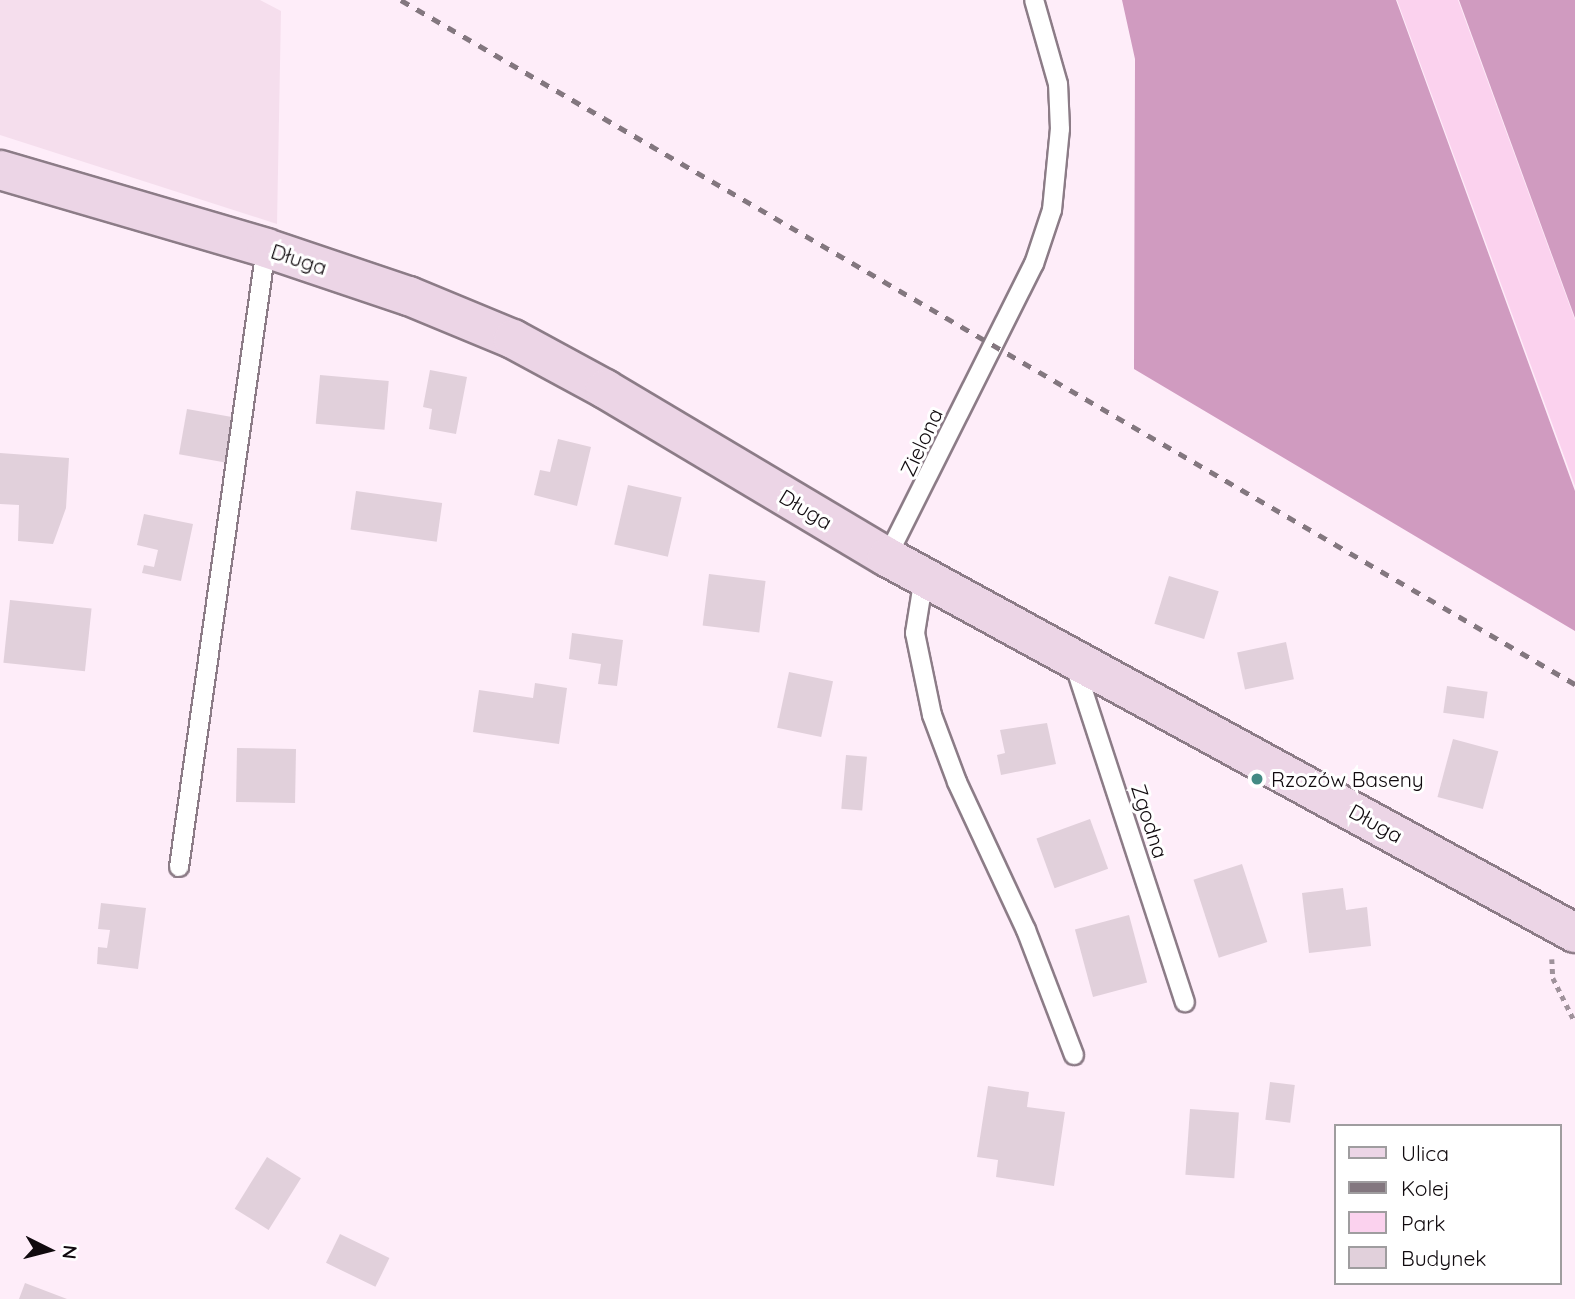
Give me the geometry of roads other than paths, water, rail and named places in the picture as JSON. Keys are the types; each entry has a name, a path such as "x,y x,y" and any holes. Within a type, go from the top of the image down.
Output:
{"street":[{"name":"Długa","path":"0,170 266,248 408,296 513,339 606,388 887,557 1071,654 1563,926"}],"lane":[{"name":"Zielona","path":"887,557 930,479 1034,264 1052,210 1060,129 1058,84 1034,0"},
{"path":"179,867 266,248"},
{"path":"924,577 915,633 932,715 957,782 1026,930 1074,1055"},
{"name":"Zgodna","path":"1071,654 1185,1002"}],"railway":[{"path":"401,0 1575,684"}],"place":[{"name":"Rzozów Baseny","path":"1257,779"}]}
